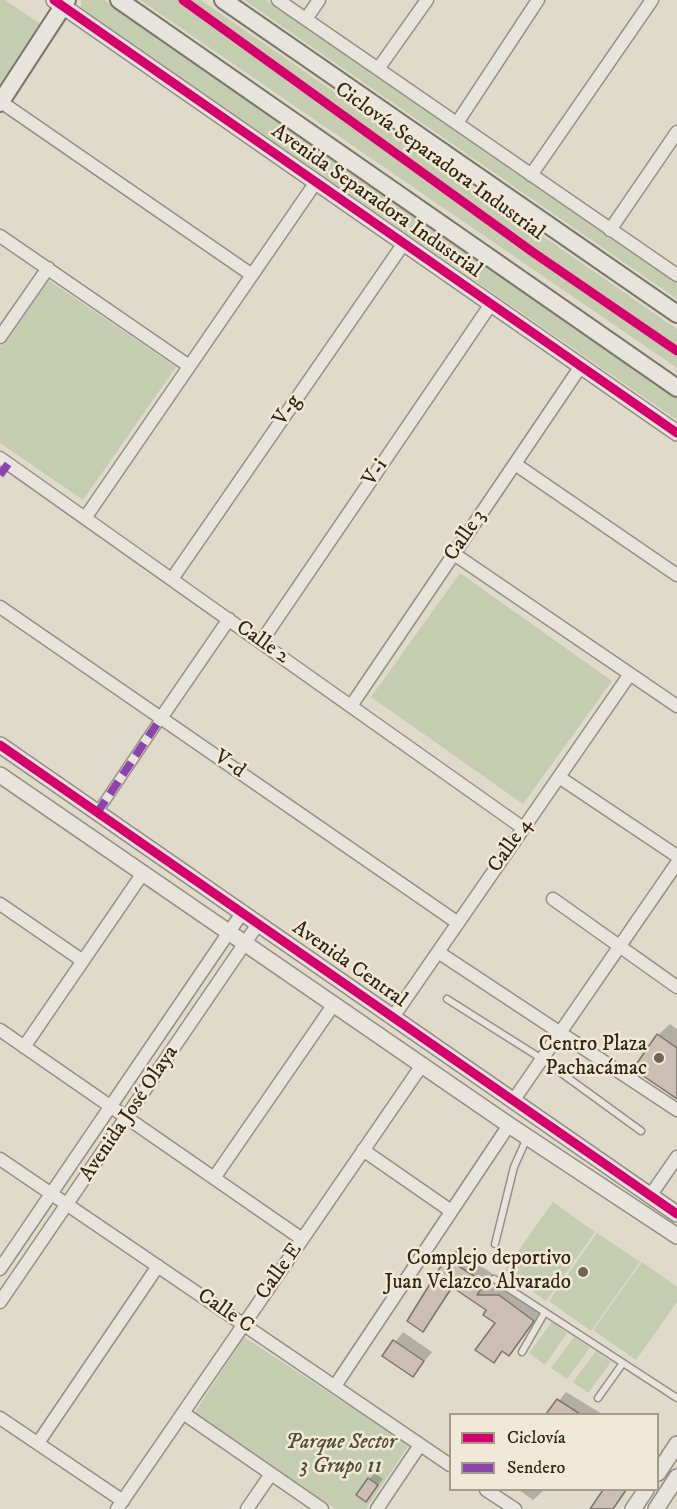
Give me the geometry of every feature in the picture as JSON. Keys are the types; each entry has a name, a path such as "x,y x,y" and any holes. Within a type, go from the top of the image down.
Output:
{"main road":[{"name":"Avenida Separadora Industrial","path":"119,0 677,388"},
{"path":"223,0 677,314"},
{"path":"0,102 61,2"}],"street":[{"path":"278,0 677,275"},
{"path":"306,19 319,0"},
{"path":"378,69 427,0"},
{"path":"457,123 538,0"},
{"path":"531,175 652,0"},
{"name":"Avenida Separadora Industrial","path":"61,2 677,433"},
{"path":"0,102 252,275"},
{"path":"610,230 676,134"},
{"path":"85,518 316,182"},
{"path":"0,236 189,366"},
{"name":"V-g","path":"172,579 404,243"},
{"path":"0,337 48,268"},
{"name":"V-i","path":"261,642 491,304"},
{"name":"Calle 3","path":"351,706 580,366"},
{"name":"Calle 2","path":"0,458 523,828"},
{"path":"515,464 677,575"},
{"path":"454,554 677,706"},
{"name":"V-d","path":"0,607 458,923"},
{"path":"97,813 228,619"},
{"name":"Calle 4","path":"393,1017 630,674"},
{"name":"Avenida Central","path":"0,745 677,1214"},
{"name":"Avenida Central","path":"0,775 509,1125 677,1236"},
{"path":"559,777 677,856"},
{"path":"513,1101 677,863"},
{"path":"24,1047 143,873"},
{"path":"553,899 677,987"},
{"path":"0,904 83,961"},
{"name":"Avenida José Olaya","path":"0,1269 242,913"},
{"name":"Avenida José Olaya","path":"0,1302 258,924"},
{"path":"438,952 677,1110"},
{"path":"214,1178 334,1004"},
{"path":"0,1030 302,1239"},
{"name":"Calle E","path":"120,1505 422,1065"},
{"path":"335,1386 509,1125"},
{"path":"363,1150 451,1211"},
{"path":"650,1196 677,1157"},
{"name":"Calle C","path":"0,1159 449,1464"},
{"path":"38,1443 158,1266"},
{"path":"183,1413 322,1509"},
{"path":"0,1418 38,1443 120,1505"},
{"path":"659,1470 677,1444"},
{"path":"377,1509 420,1445"},
{"path":"247,1509 271,1474"},
{"path":"656,1509 674,1486"},
{"path":"487,1491 508,1507"},
{"path":"633,1509 645,1491"}],"lane":[{"path":"447,999 542,1059 641,1131"},
{"path":"495,1244 514,1167 527,1137"},
{"path":"494,1279 677,1398"},
{"path":"522,1352 545,1312"},
{"path":"598,1398 623,1363"}],"green space":[{"path":"0,0 5,0 42,25 0,86"},
{"path":"81,0 104,0 677,394 677,420 81,9"},
{"path":"140,0 201,0 677,329 677,368"},
{"path":"244,0 266,0 677,284 677,299"},
{"path":"47,279 176,367 83,500 0,443 0,347"},
{"path":"460,573 612,681 523,804 371,697"},
{"path":"553,1202 595,1232 546,1301 504,1271"},
{"path":"597,1233 640,1262 591,1331 549,1301"},
{"path":"642,1262 677,1287 677,1302 636,1360 593,1330"},
{"path":"552,1322 567,1333 545,1365 529,1353"},
{"name":"Parque Sector 3 Grupo 11","path":"244,1337 409,1445 366,1509 336,1509 193,1415"},
{"path":"574,1337 590,1348 567,1379 551,1368"},
{"path":"596,1351 611,1362 588,1393 573,1382"}],"building":[{"name":"Centro Plaza Pachacámac","path":"657,1034 677,1048 677,1099 633,1069"},
{"path":"446,1258 485,1283 477,1295 499,1295 534,1321 509,1356 502,1351 494,1363 475,1350 495,1323 483,1315 486,1310 452,1287 423,1332 407,1321"},
{"path":"393,1340 424,1361 413,1377 382,1356"},
{"path":"557,1399 578,1413 547,1413"},
{"path":"368,1478 378,1485 366,1502 356,1495"},
{"path":"602,1491 625,1491 613,1509 590,1509"}],"marked path":[{"path":"0,475 8,464"},
{"path":"97,813 161,718"}],"cycle path":[{"path":"54,0 677,433"},
{"name":"Ciclovía Separadora Industrial","path":"183,0 534,253 677,351"},
{"path":"0,745 677,1214"}],"place":[{"name":"Centro Plaza Pachacámac","path":"659,1058"},
{"name":"Complejo deportivo Juan Velazco Alvarado","path":"583,1272"}]}
